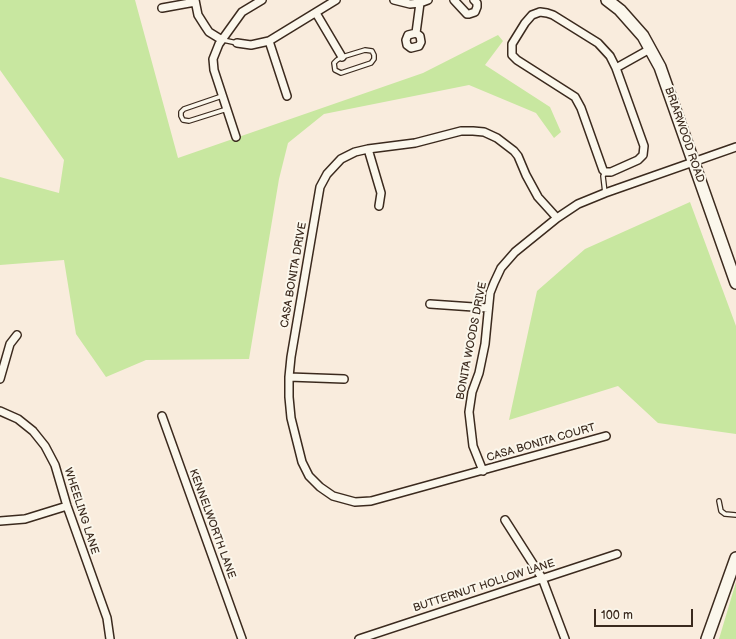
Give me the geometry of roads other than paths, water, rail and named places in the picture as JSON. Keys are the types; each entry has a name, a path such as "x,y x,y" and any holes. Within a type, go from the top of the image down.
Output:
{"main road":[{"name":"BRIARWOOD ROAD","path":"607,0 626,17 643,36 660,67 736,283"},
{"path":"707,639 736,558"}],"street":[{"path":"236,137 213,64 214,54 242,12 262,0"},
{"path":"237,43 251,45 269,41 336,0"},
{"path":"394,0 410,4 428,0"},
{"path":"454,0 467,14 473,13 477,8 477,3 474,0"},
{"path":"162,8 195,1 198,15 209,32 222,40"},
{"path":"416,33 420,3"},
{"path":"316,12 342,57"},
{"path":"547,12 598,43 610,56 616,68 644,150 643,155 638,160 611,172 605,172 581,108 575,97 517,60 512,55 512,44 529,18 536,13 547,12"},
{"path":"269,41 287,96"},
{"path":"616,68 650,49"},
{"name":"CASA BONITA DRIVE","path":"483,471 371,501 355,502 333,496 314,482 302,462 291,418 289,377 292,351 320,187 327,174 337,163 349,155 368,149 415,143 461,131 476,131 491,135 503,141 514,151 518,156 538,197 557,218"},
{"name":"BONITA WOODS DRIVE","path":"483,471 473,446 469,412 472,392 479,373 485,344 490,293 501,268 515,252 557,218 578,204 605,192 736,147"},
{"path":"368,149 381,193 379,206"},
{"path":"430,304 488,308"},
{"path":"0,379 10,344 17,336"},
{"path":"289,377 344,379"},
{"name":"WHEELING LANE","path":"0,411 18,419 28,427 45,446 55,465 67,506 107,618 110,639"},
{"name":"KENNELWORTH LANE","path":"162,416 242,639"},
{"name":"CASA BONITA COURT","path":"483,471 606,436"},
{"path":"0,521 25,520 67,506"},
{"path":"505,520 542,578 565,639"},
{"name":"BUTTERNUT HOLLOW LANE","path":"359,639 617,554"}],"lane":[{"path":"222,40 237,43"},
{"path":"367,49 372,51 375,57 371,63 340,73 337,72 334,67 337,60 342,57 367,49"},
{"path":"222,96 184,109 181,112 181,116 183,120 189,121 227,109"},
{"path":"605,172 603,176 605,192"},
{"path":"719,501 721,511 725,514 736,514"}]}
